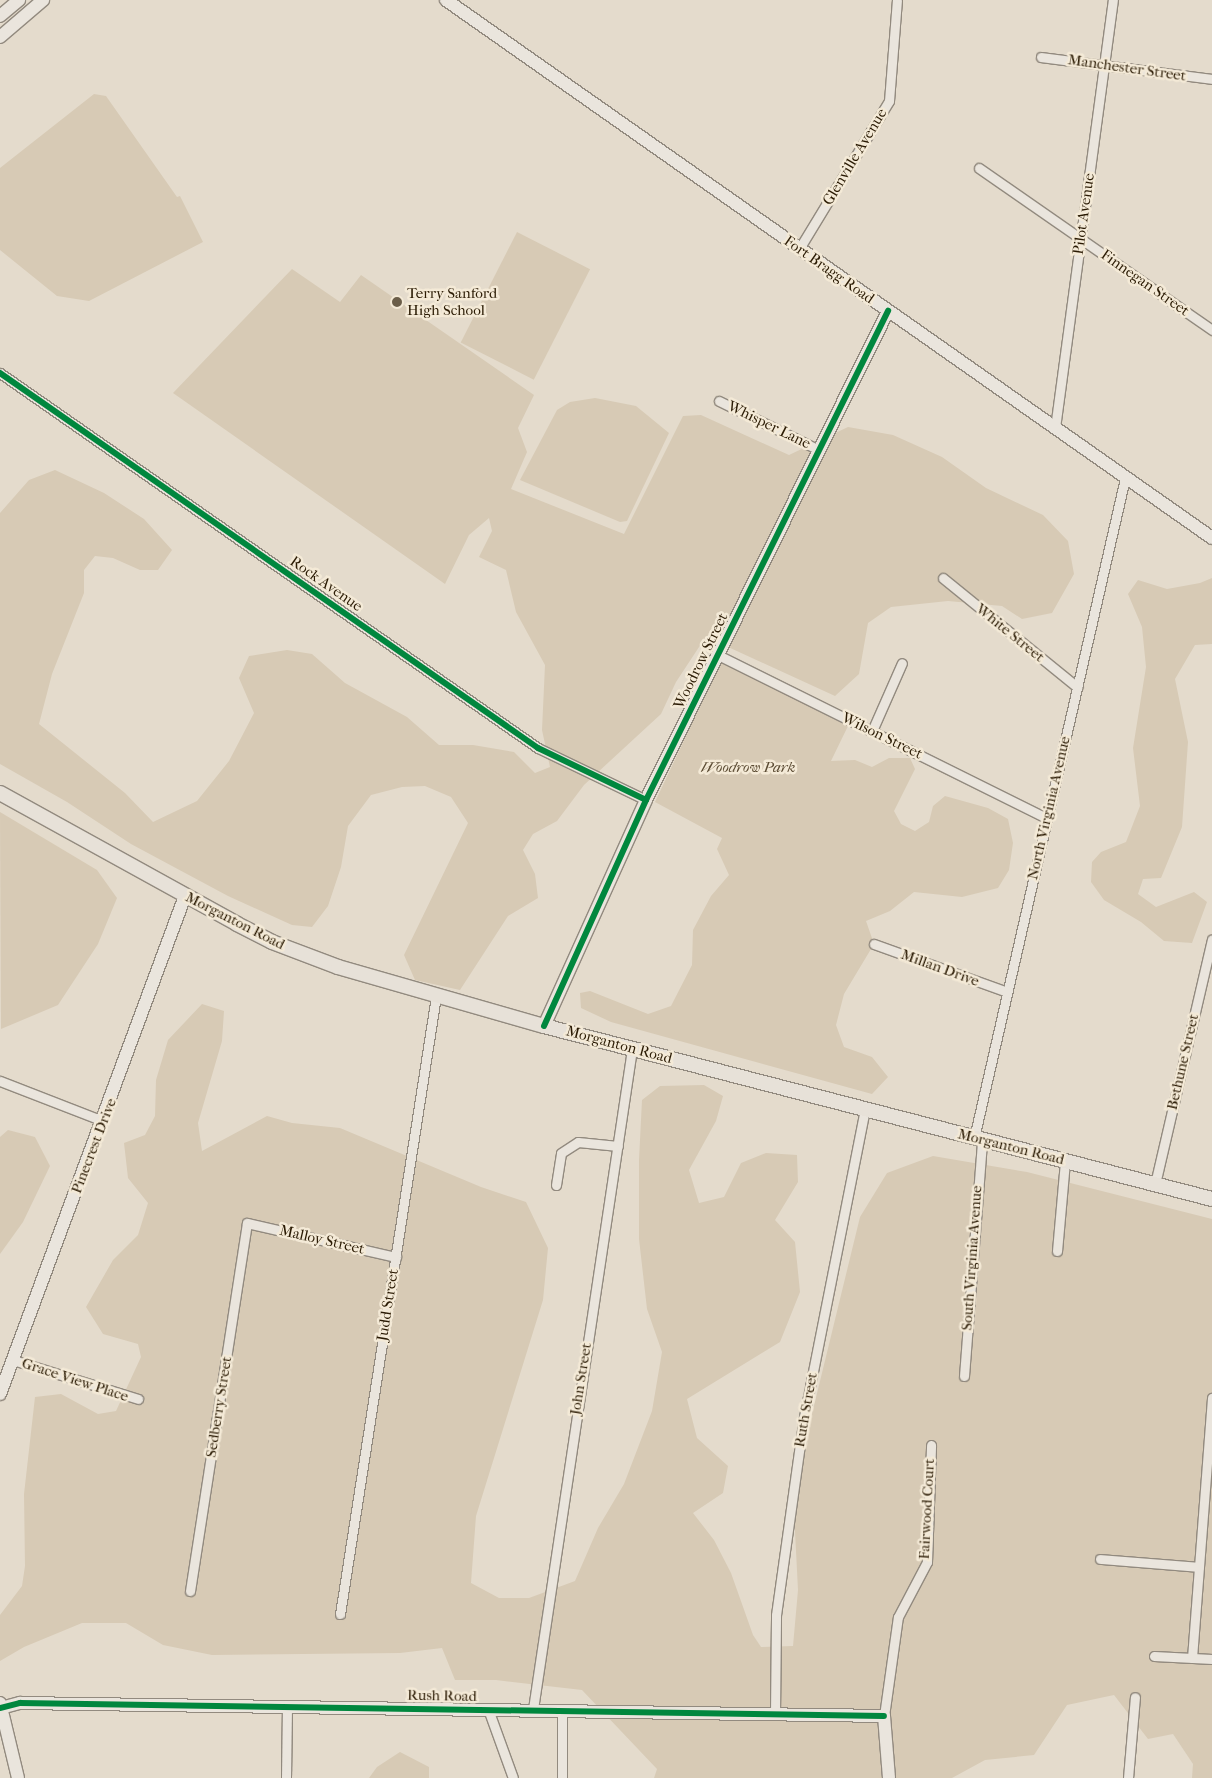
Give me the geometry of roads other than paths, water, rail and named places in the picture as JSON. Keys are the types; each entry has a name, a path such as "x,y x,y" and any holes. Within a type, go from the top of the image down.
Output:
{"main road":[{"name":"Morganton Road","path":"0,793 184,896 301,954 436,996 544,1026 1212,1199"}],"street":[{"path":"0,16 19,0"},
{"path":"0,37 43,0"},
{"name":"Fort Bragg Road","path":"446,0 1212,538"},
{"name":"Glenville Avenue","path":"799,249 889,101 897,0"},
{"name":"Pilot Avenue","path":"1054,428 1112,0"},
{"name":"Manchester Street","path":"1041,57 1212,79"},
{"name":"Finnegan Street","path":"978,168 1212,330"},
{"name":"Woodrow Street","path":"544,1026 646,800 888,311"},
{"name":"Rock Avenue","path":"0,374 538,748 646,800"},
{"name":"Whisper Lane","path":"719,401 819,450"},
{"name":"North Virginia Avenue","path":"978,1139 1007,992 1125,478"},
{"name":"White Street","path":"944,578 1077,687"},
{"name":"Wilson Street","path":"718,655 1046,818"},
{"path":"872,731 902,663"},
{"name":"Pinecrest Drive","path":"0,1394 103,1121 184,896"},
{"name":"Bethune Street","path":"1155,1184 1212,940"},
{"name":"Millan Drive","path":"874,944 1007,992"},
{"name":"Judd Street","path":"340,1614 436,996"},
{"name":"John Street","path":"533,1709 632,1049"},
{"path":"0,1081 103,1121"},
{"name":"Ruth Street","path":"775,1714 776,1615 803,1422 865,1109"},
{"name":"South Virginia Avenue","path":"964,1376 978,1139"},
{"path":"556,1185 561,1153 578,1142 618,1146"},
{"path":"1057,1251 1064,1161"},
{"name":"Malloy Street","path":"248,1223 396,1257"},
{"name":"Sedberry Street","path":"190,1591 248,1223"},
{"name":"Grace View Place","path":"13,1360 138,1400"},
{"path":"1192,1658 1212,1398"},
{"name":"Fairwood Court","path":"884,1716 898,1617 926,1562 931,1445"},
{"path":"1100,1559 1199,1567"},
{"path":"1154,1656 1212,1659"},
{"path":"1128,1778 1136,1697"},
{"name":"Rush Road","path":"0,1706 20,1704 562,1709 884,1716"},
{"path":"0,1706 18,1778"},
{"path":"286,1778 287,1706"},
{"path":"488,1709 513,1778"},
{"path":"562,1709 562,1778"},
{"path":"884,1716 890,1778"}],"place":[{"name":"Terry Sanford High School","path":"397,302"}],"park label":[{"name":"Woodrow Park","path":"748,768"}]}
